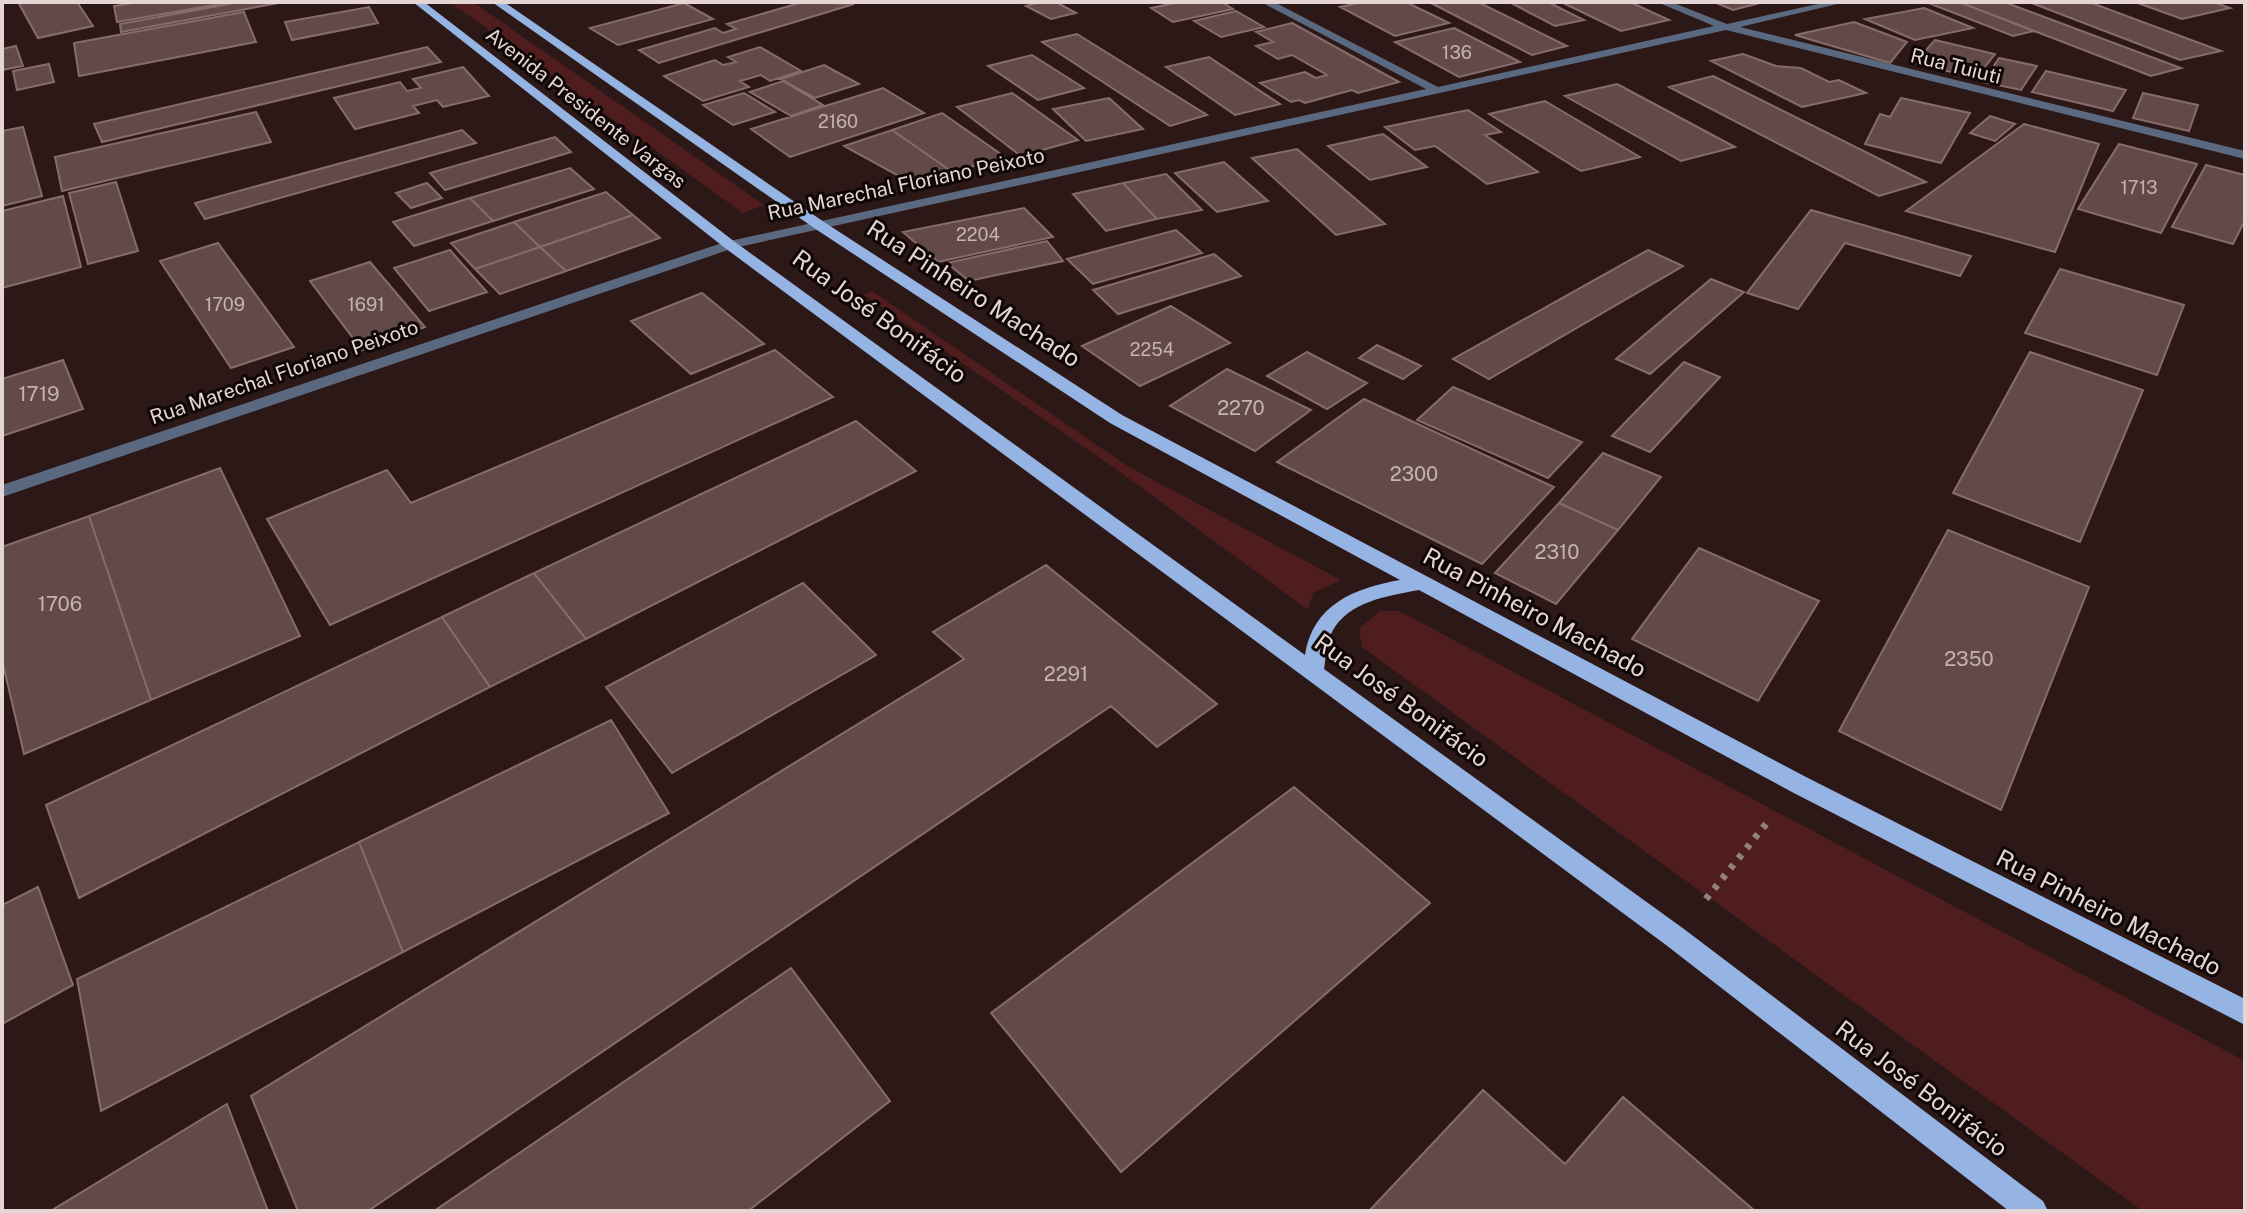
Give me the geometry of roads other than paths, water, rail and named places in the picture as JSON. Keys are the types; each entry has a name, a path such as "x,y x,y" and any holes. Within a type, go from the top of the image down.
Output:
{"main road":[{"name":"Avenida Presidente Vargas","path":"418,2 730,245"},
{"name":"Avenida Presidente Vargas","path":"497,2 819,225"},
{"name":"Rua Pinheiro Machado","path":"819,225 1116,419 1798,784 2245,1013"},
{"name":"Rua José Bonifácio","path":"730,245 1675,937 2033,1211"},
{"path":"1313,672 1321,632 1342,604 1379,591 1419,583"}],"street":[{"path":"1266,2 1436,90"},
{"name":"Rua Tuiuti","path":"1662,2 1725,27 2245,155"},
{"name":"Rua Marechal Floriano Peixoto","path":"2,491 730,245 1841,2"}]}
